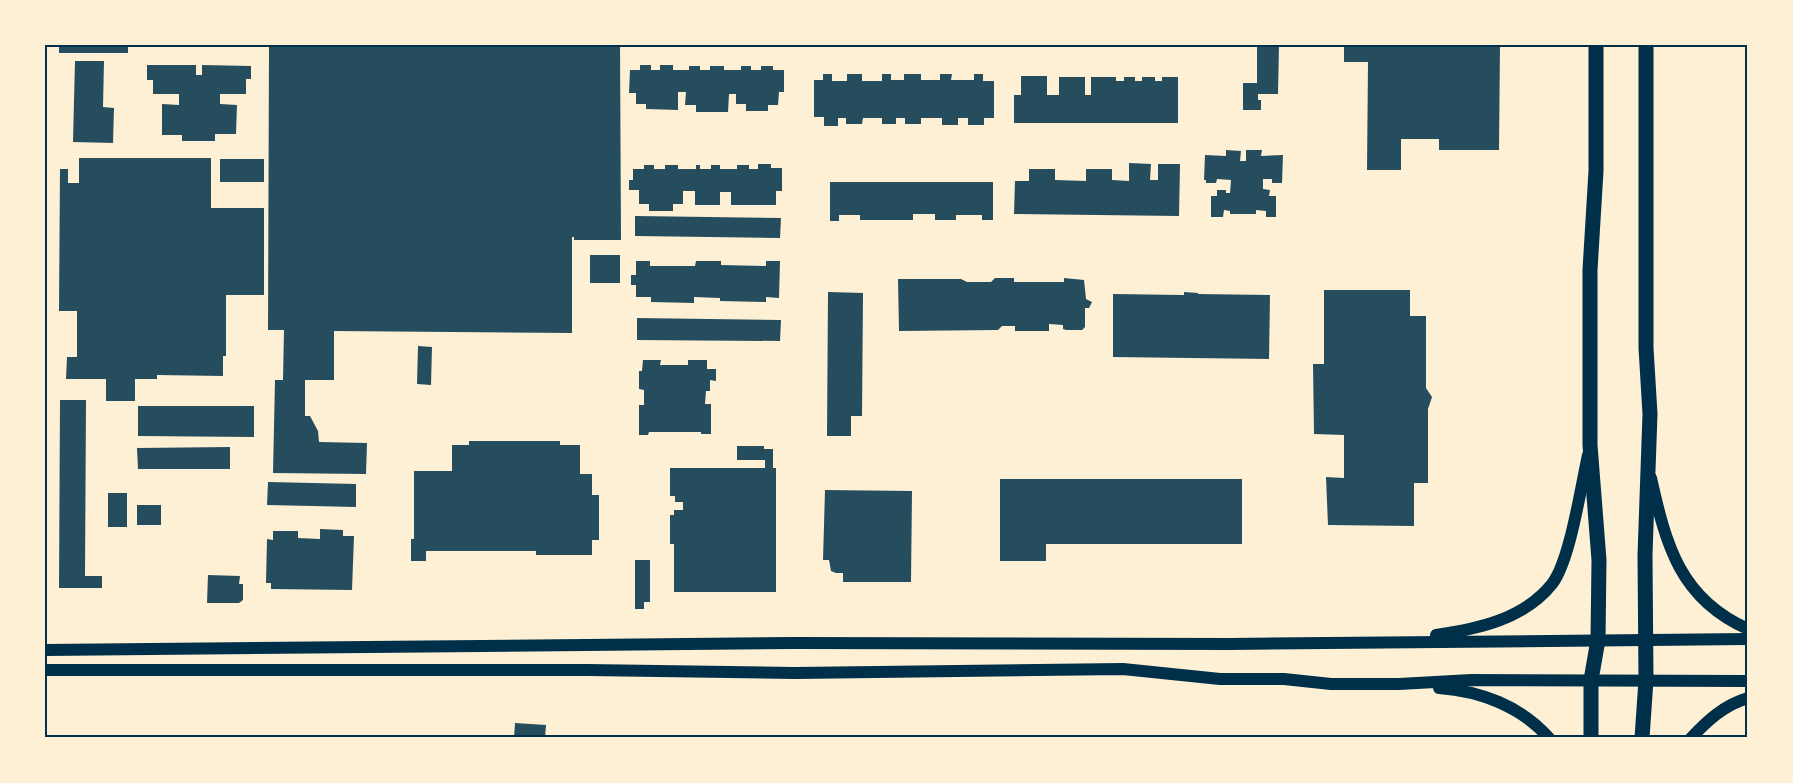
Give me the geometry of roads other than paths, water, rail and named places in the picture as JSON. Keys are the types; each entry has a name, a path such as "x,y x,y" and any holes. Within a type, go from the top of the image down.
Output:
{"main road":[{"path":"1591,738 1591,680 1598,640 1599,560 1590,445 1590,270 1596,171 1596,45"},
{"path":"1642,738 1646,680 1645,555 1650,414 1646,348 1646,45"},
{"path":"1392,642 1493,623 1509,617 1528,605 1551,584 1564,559 1590,445"},
{"path":"1649,468 1660,519 1677,566 1686,580 1719,613 1748,629"},
{"path":"45,650 793,643 1748,639"},
{"path":"45,670 586,670 795,673 1123,669 1221,679 1284,679 1331,684 1399,684 1471,680 1748,681"},
{"path":"1399,684 1452,689 1512,707 1527,717 1549,738"},
{"path":"1691,738 1706,722 1722,710 1748,698"}]}
